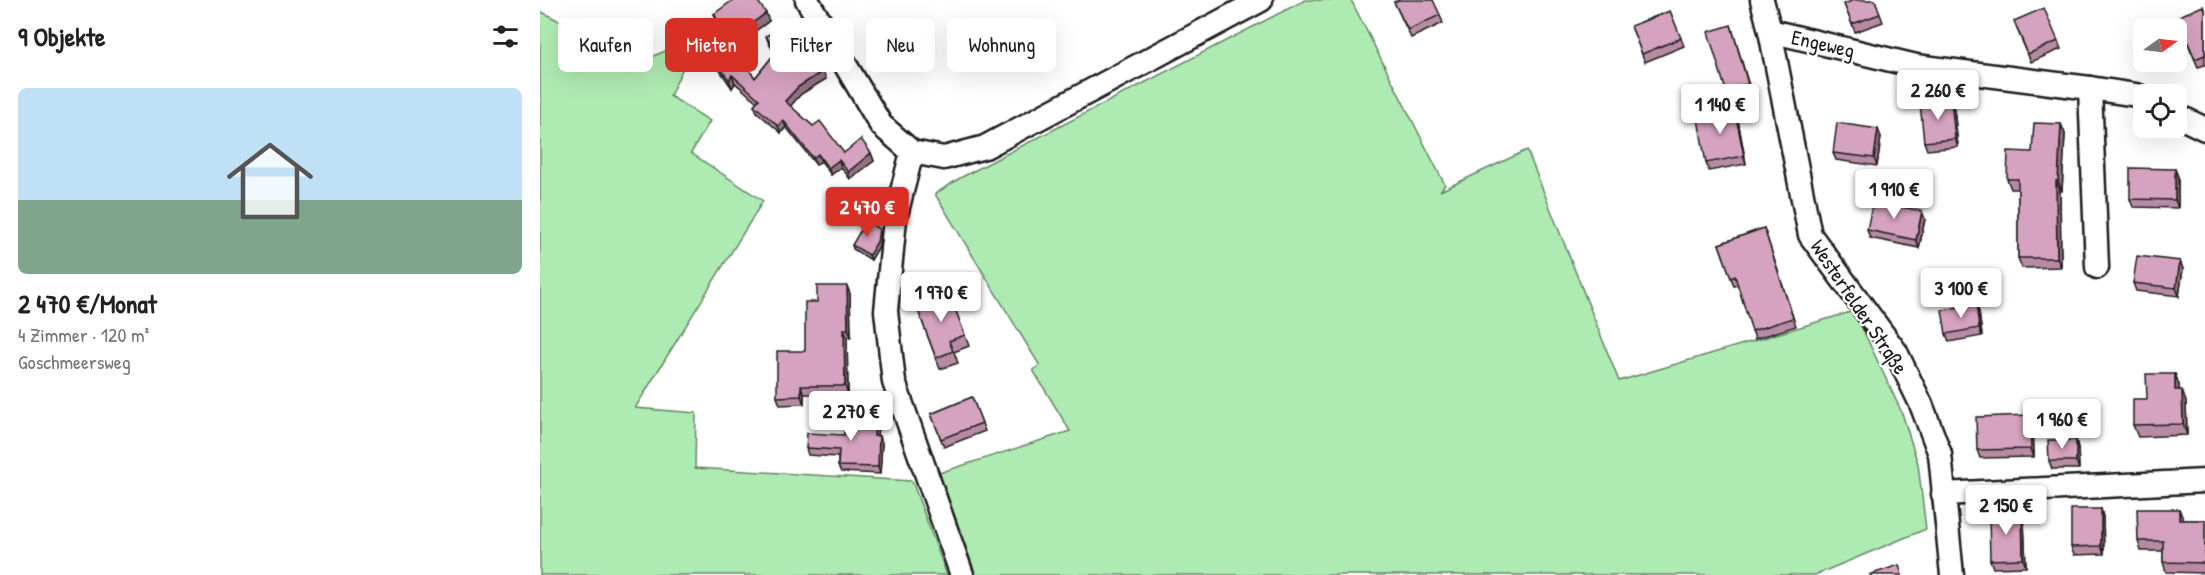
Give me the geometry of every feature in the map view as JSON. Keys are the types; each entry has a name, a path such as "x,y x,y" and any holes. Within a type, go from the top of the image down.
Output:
{"street":[{"path":"807,0 881,125 912,152 944,158 985,147 1261,0"},
{"name":"Westerfelder Straße","path":"1762,0 1810,235 1896,352 1921,404 1940,454 1952,575"},
{"name":"Engeweg","path":"1770,31 1916,66 2133,95"},
{"path":"2090,88 2097,267"},
{"path":"2187,120 2205,129"},
{"path":"912,152 896,219 886,311 894,382 962,575"},
{"path":"1943,494 2205,481"}],"green space":[{"path":"1305,0 1351,0 1445,185 1440,191 1527,150 1619,381 1854,311 1902,413 1918,464 1926,529 1815,575 976,575 939,473 1070,431 1033,370 1040,366 935,194 960,178"},
{"path":"540,11 558,20 558,72 653,72 653,56 665,51 665,72 681,72 670,96 710,121 691,153 763,201 635,408 696,413 695,468 912,481 947,575 540,575"}],"building":[{"path":"733,0 757,0 766,13 758,19 716,18 714,14"},
{"path":"1433,0 1440,15 1408,30 1394,2"},
{"path":"1854,0 1875,0 1880,14 1852,24 1844,4"},
{"path":"2203,6 2205,9 2205,55 2195,59 2187,40 2187,18 2177,17"},
{"path":"2044,8 2058,41 2028,54 2014,21"},
{"path":"1670,11 1681,38 1642,54 1631,26"},
{"path":"1731,25 1748,84 1726,91 1708,32"},
{"path":"770,59 770,72 821,72 798,87 785,101 813,126 820,121 844,153 861,139 871,153 848,172 839,160 828,168 818,154 813,158 783,120 778,126 754,105 759,99 732,75 729,80 723,72 751,72 755,78"},
{"path":"1951,99 1955,139 1924,142 1920,103"},
{"path":"1734,107 1744,156 1706,163 1697,114"},
{"path":"1837,123 1878,129 1874,158 1833,153"},
{"path":"2034,123 2061,124 2058,181 2056,181 2057,258 2018,258 2018,179 2007,179 2008,151 2032,152"},
{"path":"2130,168 2175,169 2175,200 2130,199"},
{"path":"1873,201 1922,211 1916,240 1867,230"},
{"path":"866,221 879,229 877,242 869,255 852,245"},
{"path":"1764,228 1793,318 1752,331 1735,276 1731,278 1719,244"},
{"path":"2137,256 2180,261 2176,288 2133,283"},
{"path":"817,286 847,286 848,329 844,329 845,386 801,386 801,396 777,397 777,351 805,351 805,302 817,302"},
{"path":"949,293 965,335 949,341 953,351 936,358 916,305"},
{"path":"1976,304 1979,328 1946,334 1942,310"},
{"path":"2146,374 2175,374 2175,390 2182,390 2183,424 2133,425 2133,399 2147,399"},
{"path":"972,397 982,423 941,439 931,414"},
{"path":"845,412 875,414 874,436 879,436 878,467 838,466 839,450 806,448 807,433 844,435"},
{"path":"2030,415 2031,449 1977,450 1976,417"},
{"path":"2048,440 2076,440 2076,461 2049,461"},
{"path":"2071,509 2101,509 2101,546 2071,547"},
{"path":"2137,509 2179,509 2179,520 2205,520 2205,563 2163,562 2163,541 2138,541"},
{"path":"2022,513 2023,559 1990,560 1989,514"},
{"path":"1899,565 1902,575 1869,575"}]}
